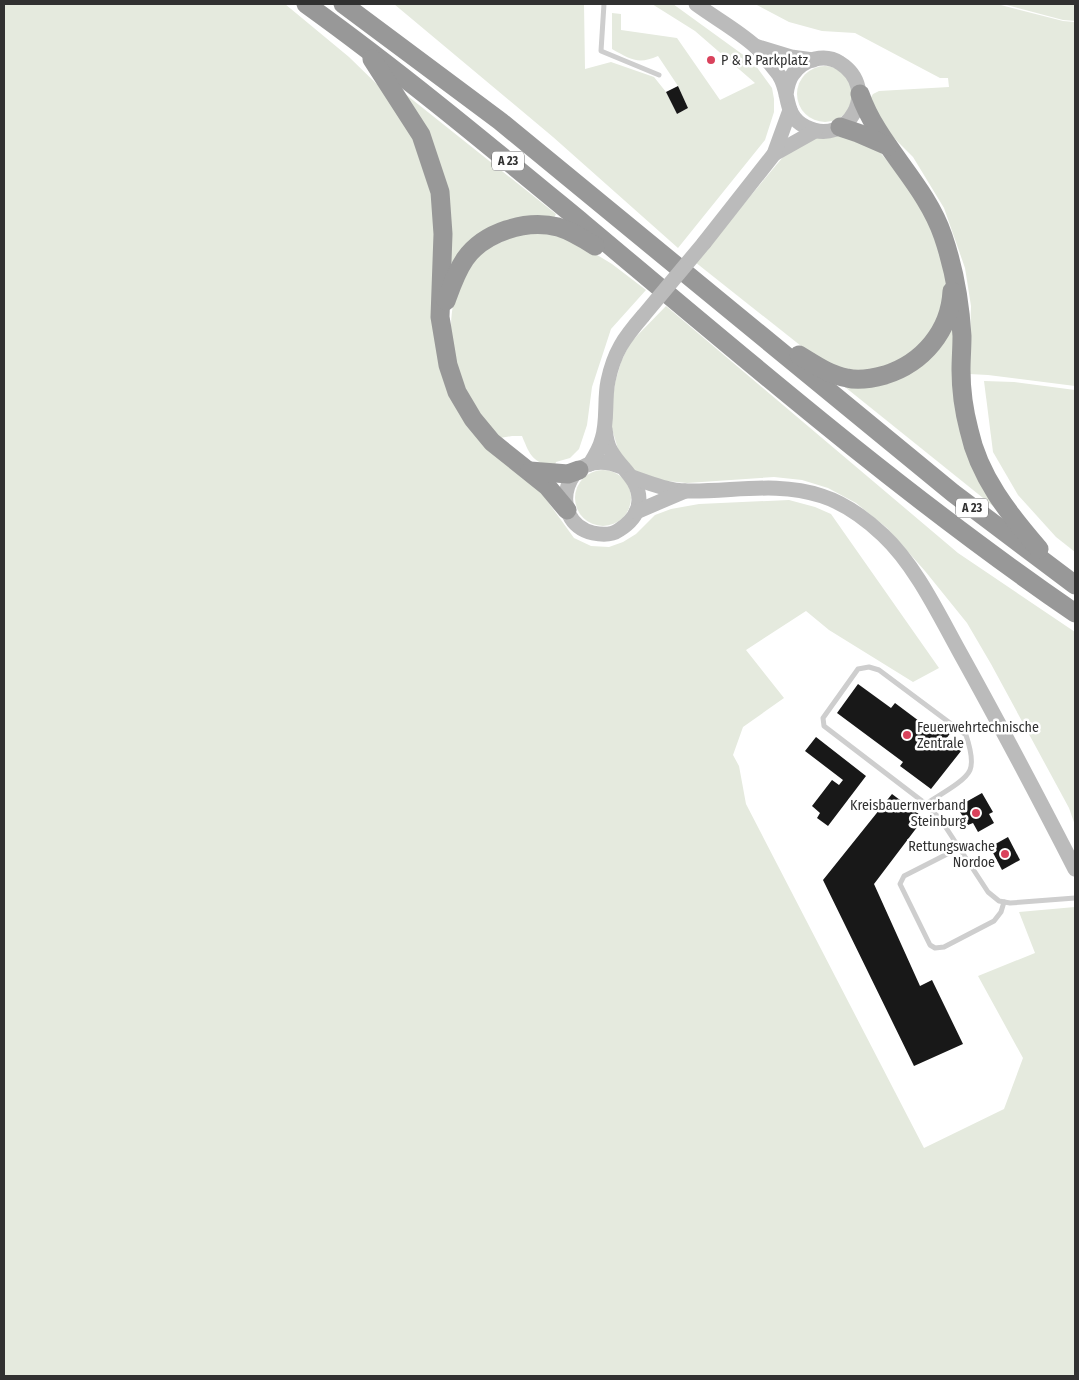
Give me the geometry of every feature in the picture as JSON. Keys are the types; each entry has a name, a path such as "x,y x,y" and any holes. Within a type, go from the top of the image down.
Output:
{"highway":[{"name":"A 23","path":"306,4 361,43 507,160 796,402 940,514 1075,613"},
{"name":"A 23","path":"344,4 500,121 953,493 1070,582"},
{"path":"361,43 421,135 440,192 443,234 440,317 448,365 456,392 473,419 492,442 550,489 567,510"},
{"path":"860,94 866,110 888,146 917,184 928,202 943,236 959,301 963,397 969,432 979,463 994,493 1029,538 1070,582"},
{"path":"840,128 858,133 888,146"},
{"path":"440,317 454,280 465,260 476,247 490,237 525,225 558,227 572,232 652,281"},
{"path":"722,305 824,370 848,378 873,378 896,372 915,361 929,349 940,334 949,309 952,294 952,274"},
{"path":"530,471 568,474 584,467"}],"main road":[{"path":"696,4 755,46 780,77 790,110 796,120 805,127 824,132 840,128 850,119 858,107 860,94 854,75 846,66 835,60 824,58 812,60 802,65 793,73 786,95"},
{"path":"755,46 791,57 812,60"},
{"path":"605,429 610,450 637,488 639,500 636,512 628,524 616,532 601,535 587,532 575,523 567,510 565,499 571,478 599,450 605,429 606,396 614,360 624,339 704,243 774,154 790,110"},
{"path":"774,154 815,131"},
{"path":"584,467 601,462 612,463 648,483 685,491 773,487 801,490 824,496 852,510 883,535 916,575 1013,747 1075,868"},
{"path":"636,512 685,491"}],"lane":[{"path":"604,4 601,51 658,75"},
{"path":"926,804 961,781 970,770 971,748 966,735 878,670 869,667 858,669 823,718 824,726 926,804 941,820 988,892 999,901 1010,903 1075,898"},
{"path":"959,848 904,876 900,884 930,944 935,948 944,947 994,921 1001,912 1004,902"}],"shaded area":[{"path":"4,4 285,4 349,57 388,95 416,138 434,199 441,370 538,488 574,538 591,546 609,547 623,542 636,534 655,515 671,509 699,504 789,500 815,507 831,514 939,668 913,682 829,630 806,611 746,650 784,698 743,727 733,755 739,766 746,804 924,1148 1004,1109 1023,1058 978,976 1035,953 1019,912 1075,907 1075,1376 4,1376"},
{"path":"394,4 584,4 585,69 611,62 654,77 666,92 677,114 688,108 678,86 658,56 645,60 634,60 612,49 612,13 621,14 621,30 677,38 720,100 755,83 695,31 652,4 673,4 753,62 772,88 774,112 765,140 678,248 553,137"},
{"path":"755,4 997,4 1063,21 1075,22 1075,386 969,374 971,306 965,268 944,208 913,157 884,128 870,99 873,94 879,91 949,87 948,78 940,78 855,33 822,31 789,22"},
{"path":"1003,4 1075,4 1075,21 1063,20"},
{"path":"825,66 836,68 845,74 851,83 853,94 851,105 845,114 836,120 825,122 814,120 805,114 799,105 797,94 799,83 805,74 814,68"},
{"path":"404,93 556,214 553,220 527,220 449,276 448,234"},
{"path":"839,133 879,151 908,186 932,228 947,278 944,302 927,344 895,365 852,374 825,365 695,262 783,157 812,137"},
{"path":"546,232 579,244 612,264 646,290 611,329 592,387 587,425 579,449 570,458 556,462 554,468 541,463 530,454 522,436 500,438 479,412 467,394 458,374 452,349 451,333 454,302 458,287 464,273 473,260 484,250 515,235"},
{"path":"666,306 958,553 1075,632 1075,825 1069,808 967,623 887,528 856,503 828,488 802,480 774,477 687,483 657,480 637,473 621,459 612,429 612,404 621,362 630,343"},
{"path":"954,312 956,368 998,510 840,383 900,378"},
{"path":"984,381 1014,382 1075,390 1075,552 1056,537 1018,495 993,452"},
{"path":"603,470 614,472 623,478 629,487 631,498 629,509 623,518 614,524 603,526 592,524 583,518 577,509 575,498 577,487 583,478 592,472"}],"building":[{"path":"678,86 688,108 677,114 666,92"},
{"name":"Feuerwehrtechnische Zentrale","path":"858,684 891,708 895,703 931,730 936,723 942,722 946,722 954,728 946,739 961,751 931,789 900,766 903,762 837,713"},
{"path":"816,737 866,776 828,826 817,818 820,813 812,806 832,780 839,785 843,780 805,751"},
{"name":"Kreisbauernverband Steinburg","path":"982,793 993,812 989,814 994,823 978,832 973,823 968,825 957,807"},
{"path":"892,794 924,818 874,884 920,986 932,980 963,1044 914,1066 823,880"},
{"name":"Rettungswache Nordoe","path":"1008,837 1020,860 1002,870 990,847"}],"place":[{"name":"P & R Parkplatz","path":"711,60"},
{"name":"Feuerwehrtechnische Zentrale","path":"907,735"},
{"name":"Kreisbauernverband Steinburg","path":"976,813"},
{"name":"Rettungswache Nordoe","path":"1005,854"}]}
